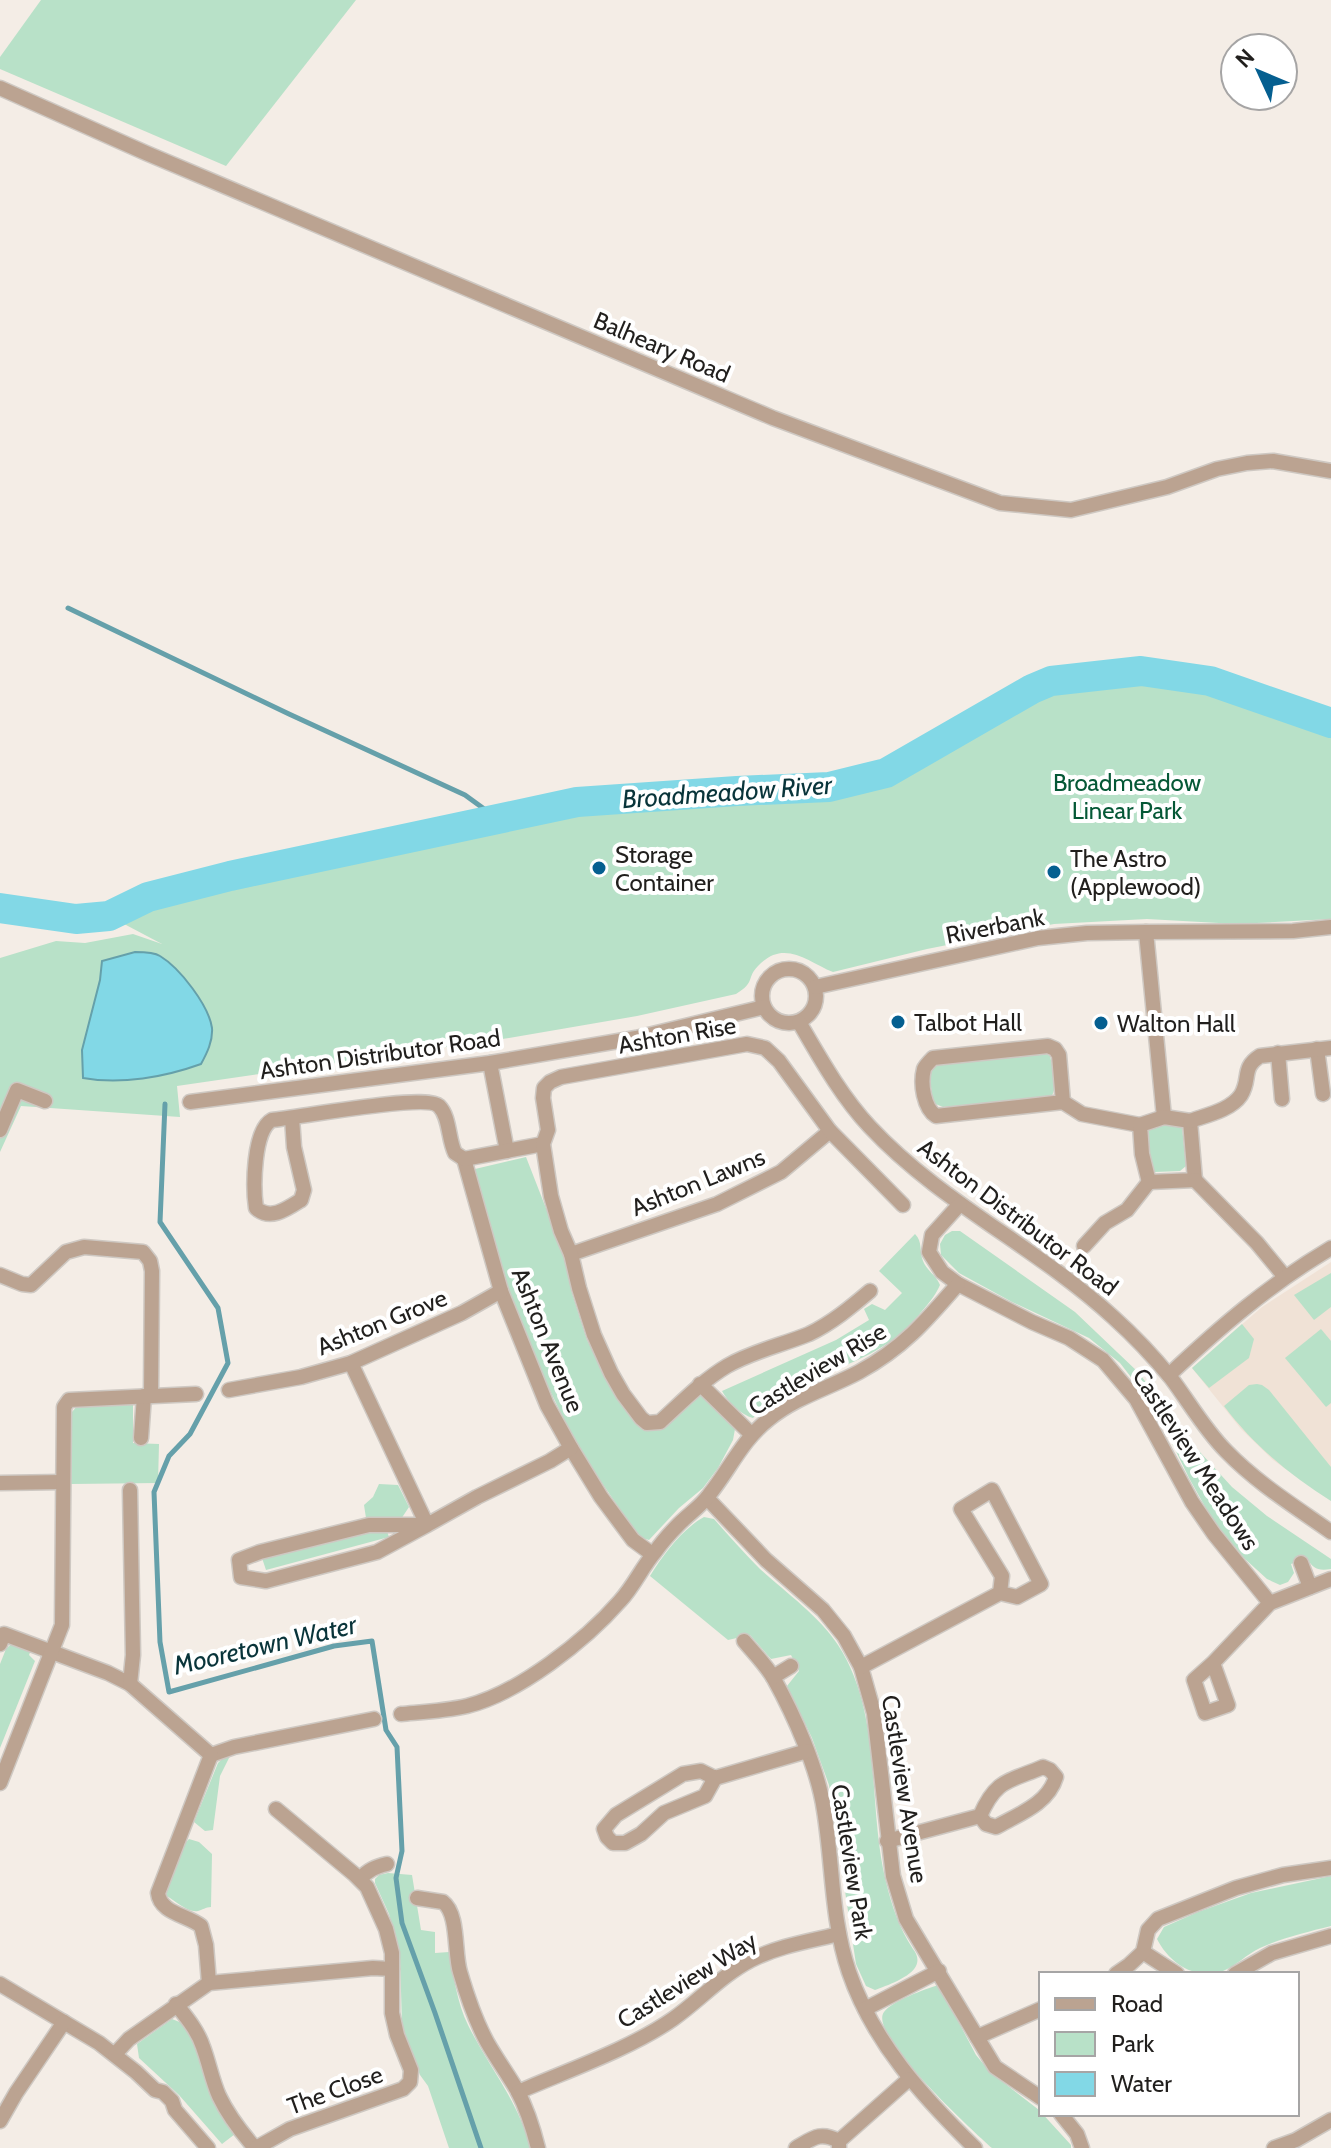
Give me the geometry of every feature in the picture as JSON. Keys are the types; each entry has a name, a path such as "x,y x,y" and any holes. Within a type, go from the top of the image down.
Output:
{"street":[{"name":"Balheary Road","path":"0,88 146,153 773,418 1000,503 1071,510 1167,487 1217,469 1247,463 1273,461 1331,471"},
{"name":"Riverbank","path":"815,987 1038,938 1087,933 1293,931 1331,927"},
{"path":"1146,932 1164,1117"},
{"path":"797,970 815,987 812,1012 799,1022 791,1024 775,1019 764,1007 766,982 780,971 797,970"},
{"name":"Ashton Distributor Road","path":"190,1102 490,1063 636,1038 764,1007"},
{"name":"Ashton Distributor Road","path":"799,1022 834,1080 869,1126 960,1204 1065,1276 1114,1318 1169,1375 1224,1450 1277,1495 1331,1532"},
{"name":"Ashton Rise","path":"543,1144 548,1130 544,1088 550,1082 561,1077 747,1044 765,1048 779,1061 830,1131 903,1205"},
{"path":"1063,1102 1059,1055 1048,1046 933,1058 924,1067 927,1107 936,1116 1063,1102 1082,1114 1140,1125 1164,1117 1190,1121 1236,1101 1242,1094 1251,1062 1260,1056 1324,1048 1323,1094"},
{"path":"1278,1053 1282,1099"},
{"path":"490,1063 507,1151"},
{"path":"0,1130 17,1090 45,1101"},
{"name":"Ashton Avenue","path":"292,1118 419,1101 441,1107 455,1153 464,1159 501,1291 547,1405 601,1497 633,1540 652,1554"},
{"path":"292,1118 294,1147 304,1190 301,1200 273,1215 266,1215 256,1208 254,1198 260,1134 265,1124 272,1120 292,1118"},
{"path":"1190,1121 1195,1180 1257,1243 1285,1277"},
{"path":"1140,1125 1142,1154 1149,1182"},
{"name":"Ashton Lawns","path":"571,1254 717,1204 781,1172 830,1131"},
{"path":"464,1159 543,1144"},
{"name":"Ashton Avenue","path":"543,1144 551,1196 594,1335 623,1394 647,1423 660,1422 700,1384"},
{"path":"1149,1182 1195,1180"},
{"path":"1084,1246 1105,1223 1127,1210 1149,1182"},
{"name":"Castleview Meadows","path":"960,1204 932,1235 929,1252 942,1272 958,1284 1069,1338 1103,1360 1136,1399 1192,1502 1270,1603"},
{"path":"0,1275 31,1285 66,1252 84,1247 143,1252 150,1261 152,1271 148,1396 141,1438"},
{"path":"1169,1375 1243,1308 1331,1248"},
{"name":"Castleview Rise","path":"401,1714 448,1709 490,1698 527,1678 591,1632 622,1600 652,1554 707,1498 751,1434 807,1394 858,1373 897,1349 923,1325 958,1284"},
{"name":"Ashton Grove","path":"229,1390 301,1377 351,1363 462,1313 501,1291"},
{"path":"751,1434 700,1384 746,1357 813,1332 841,1315 870,1291"},
{"path":"351,1363 427,1525"},
{"path":"0,1783 62,1625 62,1482 66,1403 69,1400 196,1394"},
{"path":"427,1525 369,1525 260,1552 239,1560 241,1577 266,1581 377,1552 571,1448"},
{"path":"0,1483 62,1482"},
{"path":"130,1490 133,1655 130,1684"},
{"path":"861,1667 1000,1593 1017,1597 1041,1584 992,1490 961,1509 1002,1576 1000,1593"},
{"name":"Castleview Avenue","path":"707,1498 766,1560 823,1610 844,1636 861,1667 874,1713 887,1841 893,1876 906,1919 995,2067 1039,2097"},
{"path":"1301,1563 1310,1587"},
{"path":"1213,1663 1270,1603 1331,1579"},
{"path":"1,1637 52,1652 130,1684 211,1755"},
{"name":"Castleview Park","path":"744,1641 773,1677 818,1781 839,1934 849,1973 865,2009 884,2044 909,2079 975,2148"},
{"path":"773,1677 791,1666"},
{"path":"209,1983 201,1926 165,1907 159,1901 158,1893 211,1755 234,1747 374,1719"},
{"path":"715,1778 705,1796 664,1813 641,1834 625,1843 613,1843 607,1837 604,1829 616,1815 683,1774 701,1771 715,1778 807,1751"},
{"path":"1043,1767 1056,1777 1043,1800 996,1827 986,1824 980,1816 989,1796 998,1786 1043,1767"},
{"name":"The Close","path":"256,2148 290,2129 403,2089 410,2082 411,2070 392,2013 392,1953 386,1929 367,1887 276,1809"},
{"path":"887,1841 980,1816"},
{"path":"360,1879 367,1871 387,1864"},
{"path":"1119,1972 1143,1952 1148,1930 1158,1919 1236,1888 1283,1875 1331,1868"},
{"path":"417,1898 446,1903 451,1912 459,1969 471,2007 487,2041 518,2092 538,2148"},
{"name":"Castleview Way","path":"518,2092 632,2042 673,2019 750,1960 767,1952 839,1934"},
{"path":"1239,1972 1272,1953 1331,1936"},
{"path":"1143,1952 1174,1972"},
{"path":"115,2054 129,2039 209,1983 373,1968 392,1969"},
{"path":"865,2009 939,1971"},
{"path":"0,1984 115,2054 172,2101 175,2110 208,2148"},
{"path":"176,2004 203,2046 211,2078 220,2097 256,2148"},
{"path":"977,2037 1039,2010"},
{"path":"0,2121 64,2022"},
{"path":"796,2148 817,2136 829,2136 839,2145 909,2079"},
{"path":"1063,2116 1077,2134 1082,2148"},
{"path":"1274,2148 1296,2140 1331,2120"}],"shaded area":[{"path":"1331,1262 1331,1501 1273,1460 1241,1429 1192,1368 1262,1307"}],"green space":[{"path":"41,0 356,0 226,166 0,69 0,57"},
{"name":"Broadmeadow Linear Park","path":"1141,671 1210,681 1331,723 1331,919 1237,924 1147,919 1054,924 927,949 833,972 796,955 777,954 758,966 749,983 736,994 637,1016 509,1038 177,1086 180,1117 21,1106 0,1152 0,958 56,941 85,943 133,934 162,944 109,916 148,897 233,872 577,802 829,787 886,773 1051,681"},
{"path":"1043,1052 1050,1056 1054,1072 1055,1088 1051,1097 943,1107 933,1103 929,1070 934,1064"},
{"path":"1174,1123 1182,1127 1186,1166 1180,1171 1155,1172 1151,1168 1148,1131 1157,1125"},
{"path":"526,1157 565,1257 572,1293 587,1340 607,1378 640,1425 699,1395 735,1429 733,1440 718,1468 703,1488 649,1540 639,1537 578,1448 534,1358 506,1289 475,1169"},
{"path":"960,1231 1075,1312 1138,1372 1199,1451 1232,1487 1267,1516 1331,1559 1331,1569 1316,1568 1307,1558 1291,1564 1294,1573 1288,1582 1280,1585 1267,1579 1245,1559 1213,1521 1155,1408 1120,1363 1089,1338 959,1273 941,1255 940,1244 945,1235"},
{"path":"915,1234 923,1261 940,1285 936,1294 903,1332 869,1354 782,1395 753,1418 731,1404 722,1391 836,1340 869,1320 864,1309 872,1304 885,1310 902,1293 879,1271"},
{"path":"1331,1273 1331,1307 1314,1320 1294,1295"},
{"path":"1242,1324 1254,1339 1249,1358 1209,1388 1192,1368"},
{"path":"1321,1329 1331,1341 1331,1403 1326,1407 1285,1358"},
{"path":"1257,1384 1269,1390 1331,1467 1331,1501 1273,1459 1224,1406 1249,1385"},
{"path":"133,1404 133,1443 159,1444 158,1483 71,1484 72,1412 78,1405"},
{"path":"379,1484 398,1485 409,1507 401,1519 366,1518 364,1505 373,1497"},
{"path":"704,1517 714,1519 760,1569 821,1624 838,1645 852,1672 868,1730 880,1853 886,1882 896,1917 917,1959 916,1966 909,1974 875,1990 866,1986 856,1964 829,1785 812,1738 787,1686 799,1671 791,1655 771,1659 750,1635 728,1640 650,1576 681,1535"},
{"path":"368,1531 387,1531 389,1537 266,1570 262,1558"},
{"path":"10,1645 31,1650 29,1655 35,1661 0,1748 0,1664"},
{"path":"230,1756 220,1776 213,1830 205,1831 194,1822 218,1763"},
{"path":"189,1839 199,1842 212,1854 211,1907 198,1911 190,1910 167,1896 166,1890 184,1844"},
{"path":"379,1875 412,1875 421,1930 435,1932 435,1953 449,1952 464,2017 511,2100 530,2148 449,2148 428,2086 420,2075 402,2025 400,1957 389,1914 375,1883"},
{"path":"1331,1876 1331,1926 1268,1944 1218,1972 1193,1972 1184,1968 1169,1956 1157,1939 1164,1927 1251,1893"},
{"path":"939,1985 976,2055 990,2072 1039,2110 1039,2116 1044,2116 1071,2148 992,2148 945,2104 906,2060 883,2024 884,2012 888,2008"},
{"path":"172,2019 182,2023 193,2039 235,2134 222,2144 179,2095 139,2058 137,2044"}],"water":[{"path":"135,952 160,956 192,988 210,1019 212,1038 207,1051 201,1064 173,1073 112,1081 83,1078 82,1050 102,961"}],"waterway":[{"path":"68,608 465,795 498,819"},
{"name":"Broadmeadow River","path":"0,908 76,919 109,916 148,897 230,876 577,802 829,787 886,773 1051,681 1141,671 1210,681 1331,723"},
{"name":"Mooretown Water","path":"165,1104 160,1222 218,1308 228,1363 190,1434 169,1456 154,1492 160,1642 169,1692 334,1646 372,1641 386,1730 397,1747 402,1851 396,1878 402,1923 481,2148"}],"place":[{"name":"Storage Container","path":"599,868"},
{"name":"The Astro (Applewood)","path":"1054,872"},
{"name":"Talbot Hall","path":"898,1022"},
{"name":"Walton Hall","path":"1101,1023"}]}
